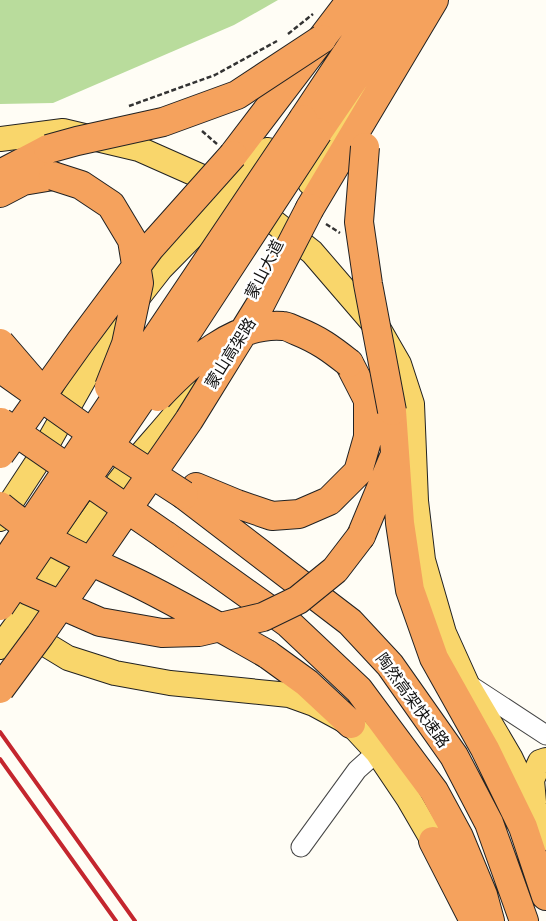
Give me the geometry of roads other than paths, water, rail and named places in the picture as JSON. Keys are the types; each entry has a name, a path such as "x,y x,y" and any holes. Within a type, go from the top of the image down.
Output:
{"highway":[{"path":"0,454 150,248 233,155 351,0"},
{"path":"5,615 382,0"},
{"path":"105,450 189,329 318,132 408,0"},
{"name":"蒙山高架路","path":"0,690 189,420 260,305 310,208 379,89 434,0"},
{"path":"0,158 48,149 163,122 237,95 322,39"},
{"path":"379,89 365,147 359,222 368,284 392,411 400,523 410,590 434,658 485,749 523,828 546,896"},
{"path":"0,174 48,149"},
{"path":"0,193 23,182 53,176 81,185 112,205 132,240 139,283 105,450"},
{"path":"0,368 55,407 105,450 190,491 272,516 299,514 329,501 358,472 368,437 368,400 349,362 320,341 284,326 250,328 222,342 180,373 105,450 0,569 29,591 100,622 162,633 199,632 263,617 298,600 335,570 361,536 395,453"},
{"path":"0,343 55,407"},
{"path":"0,421 288,623 359,690 434,791 459,837 483,895 490,921"},
{"name":"陶然高架快速路","path":"190,491 284,570 350,622 390,664 454,756 489,823 524,921"},
{"path":"0,506 16,520 78,556 184,607 267,654 307,683 351,724"},
{"path":"433,841 474,921"}],"main road":[{"path":"0,518 36,464 124,314 161,268 236,192 310,92 371,0"},
{"name":"蒙山大道","path":"0,647 5,615 191,395 209,368 255,288 284,230 348,114 421,0"},
{"path":"0,139 63,131 139,149 236,192 312,252 380,330 399,364 412,404 416,501 423,560 444,633 467,684 510,758 535,809 546,838"},
{"path":"5,615 68,658 115,673 170,683 289,695 314,704 351,724 377,752 408,798 433,841"},
{"path":"535,809 532,780 540,762 546,760"}],"street":[{"path":"467,684 546,736"},
{"path":"301,847 356,770 377,752"}],"railway":[{"path":"0,732 135,921"},
{"path":"0,759 116,921"}]}
